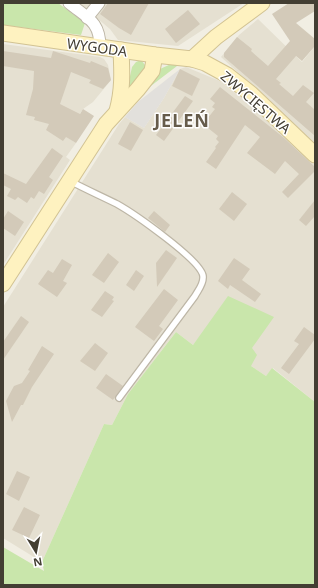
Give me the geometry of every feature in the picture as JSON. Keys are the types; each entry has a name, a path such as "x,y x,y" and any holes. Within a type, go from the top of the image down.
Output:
{"street":[{"path":"69,3 97,26 100,47"},
{"path":"87,18 99,3"},
{"path":"192,59 216,37 262,3"},
{"name":"WYGODA","path":"3,34 192,59"},
{"path":"117,110 122,87 121,50"},
{"path":"3,284 106,124 152,71 155,55"},
{"name":"ZWYCIĘSTWA","path":"192,59 216,68 231,78 251,94 315,155"}],"lane":[{"path":"70,181 117,204 129,212 179,248 197,265 203,275 202,284 195,296 119,398"}],"shaded area":[{"path":"79,3 244,3 178,46 118,40 110,29"},
{"path":"258,19 302,62 315,46 315,143 221,57 239,35"},
{"path":"3,44 100,57 104,59 108,65 111,80 93,102 83,109 65,136 76,143 66,157 70,160 3,265"},
{"path":"186,67 220,81 243,99 315,165 315,402 273,368 266,376 251,366 209,325 193,345 176,332 128,394 112,425 104,424 42,562 3,538 3,307 119,124 125,117 144,128 164,98 180,69"},
{"path":"180,69 164,98 144,128 125,117 138,102"}],"green space":[{"path":"3,3 58,3 85,23 81,35 3,25"},
{"path":"141,60 145,65 145,71 127,90 132,67 136,62"},
{"path":"171,64 183,64 177,66 139,95 160,69"},
{"path":"228,296 274,317 252,348 257,355 251,366 266,376 272,368 315,402 315,585 3,585 3,547 44,571 42,562 104,424 112,425 128,394 176,332 193,345"}],"building":[{"path":"108,3 149,3 131,35 100,14"},
{"path":"289,3 315,3 315,11 296,23 315,39 315,46 302,61 296,56 276,79 281,83 279,84 293,96 303,85 314,93 306,102 315,110 315,136 224,57 224,53 237,37 252,49 251,51 268,66 290,41 272,14"},
{"path":"188,10 200,24 176,43 165,29"},
{"path":"3,51 51,58 53,51 90,63 91,61 108,68 111,80 103,89 89,83 91,80 71,72 60,104 80,114 83,109 94,116 76,143 66,137 63,141 46,130 49,124 34,120 35,117 26,115 33,89 34,71 3,66"},
{"path":"180,69 200,79 192,96 172,86"},
{"path":"220,87 283,137 315,167 315,171 288,198 282,192 299,174 285,161 275,174 247,153 260,137 245,125 216,169 206,162 219,142 216,139 218,136 203,124 215,109 212,107 215,103 210,99"},
{"path":"185,96 193,101 164,141 156,135"},
{"path":"130,122 143,130 131,151 118,144"},
{"path":"52,148 63,156 49,177 53,180 44,194 39,191 34,199 31,197 27,203 18,197 15,200 7,196 11,189 3,185 3,173 26,184"},
{"path":"232,192 247,204 234,221 219,209"},
{"path":"315,200 315,216 306,226 299,220"},
{"path":"8,211 24,222 15,236 3,228 3,219"},
{"path":"154,211 170,225 165,232 148,218"},
{"path":"166,250 177,258 157,287 156,263"},
{"path":"108,253 119,262 104,283 92,275"},
{"path":"234,258 250,269 242,280 261,294 255,302 230,285 228,289 218,281"},
{"path":"62,259 72,265 63,281 67,283 57,297 38,284 48,270 53,273"},
{"path":"136,270 144,276 134,291 126,285"},
{"path":"164,289 178,300 159,326 163,329 154,341 135,327"},
{"path":"105,291 114,297 112,300 114,301 102,317 91,310"},
{"path":"21,316 29,322 3,360 3,342"},
{"path":"304,327 315,335 315,339 289,374 281,368 299,344 294,341"},
{"path":"95,343 108,353 95,371 80,361"},
{"path":"42,346 54,354 32,387 12,422 6,401 14,386 22,383 30,371 28,370"},
{"path":"106,374 123,386 113,400 96,388"},
{"path":"17,471 30,477 19,501 6,494"},
{"path":"24,507 40,515 29,538 12,530"}],"district":[{"name":"JELEŃ","path":"182,120"}]}
